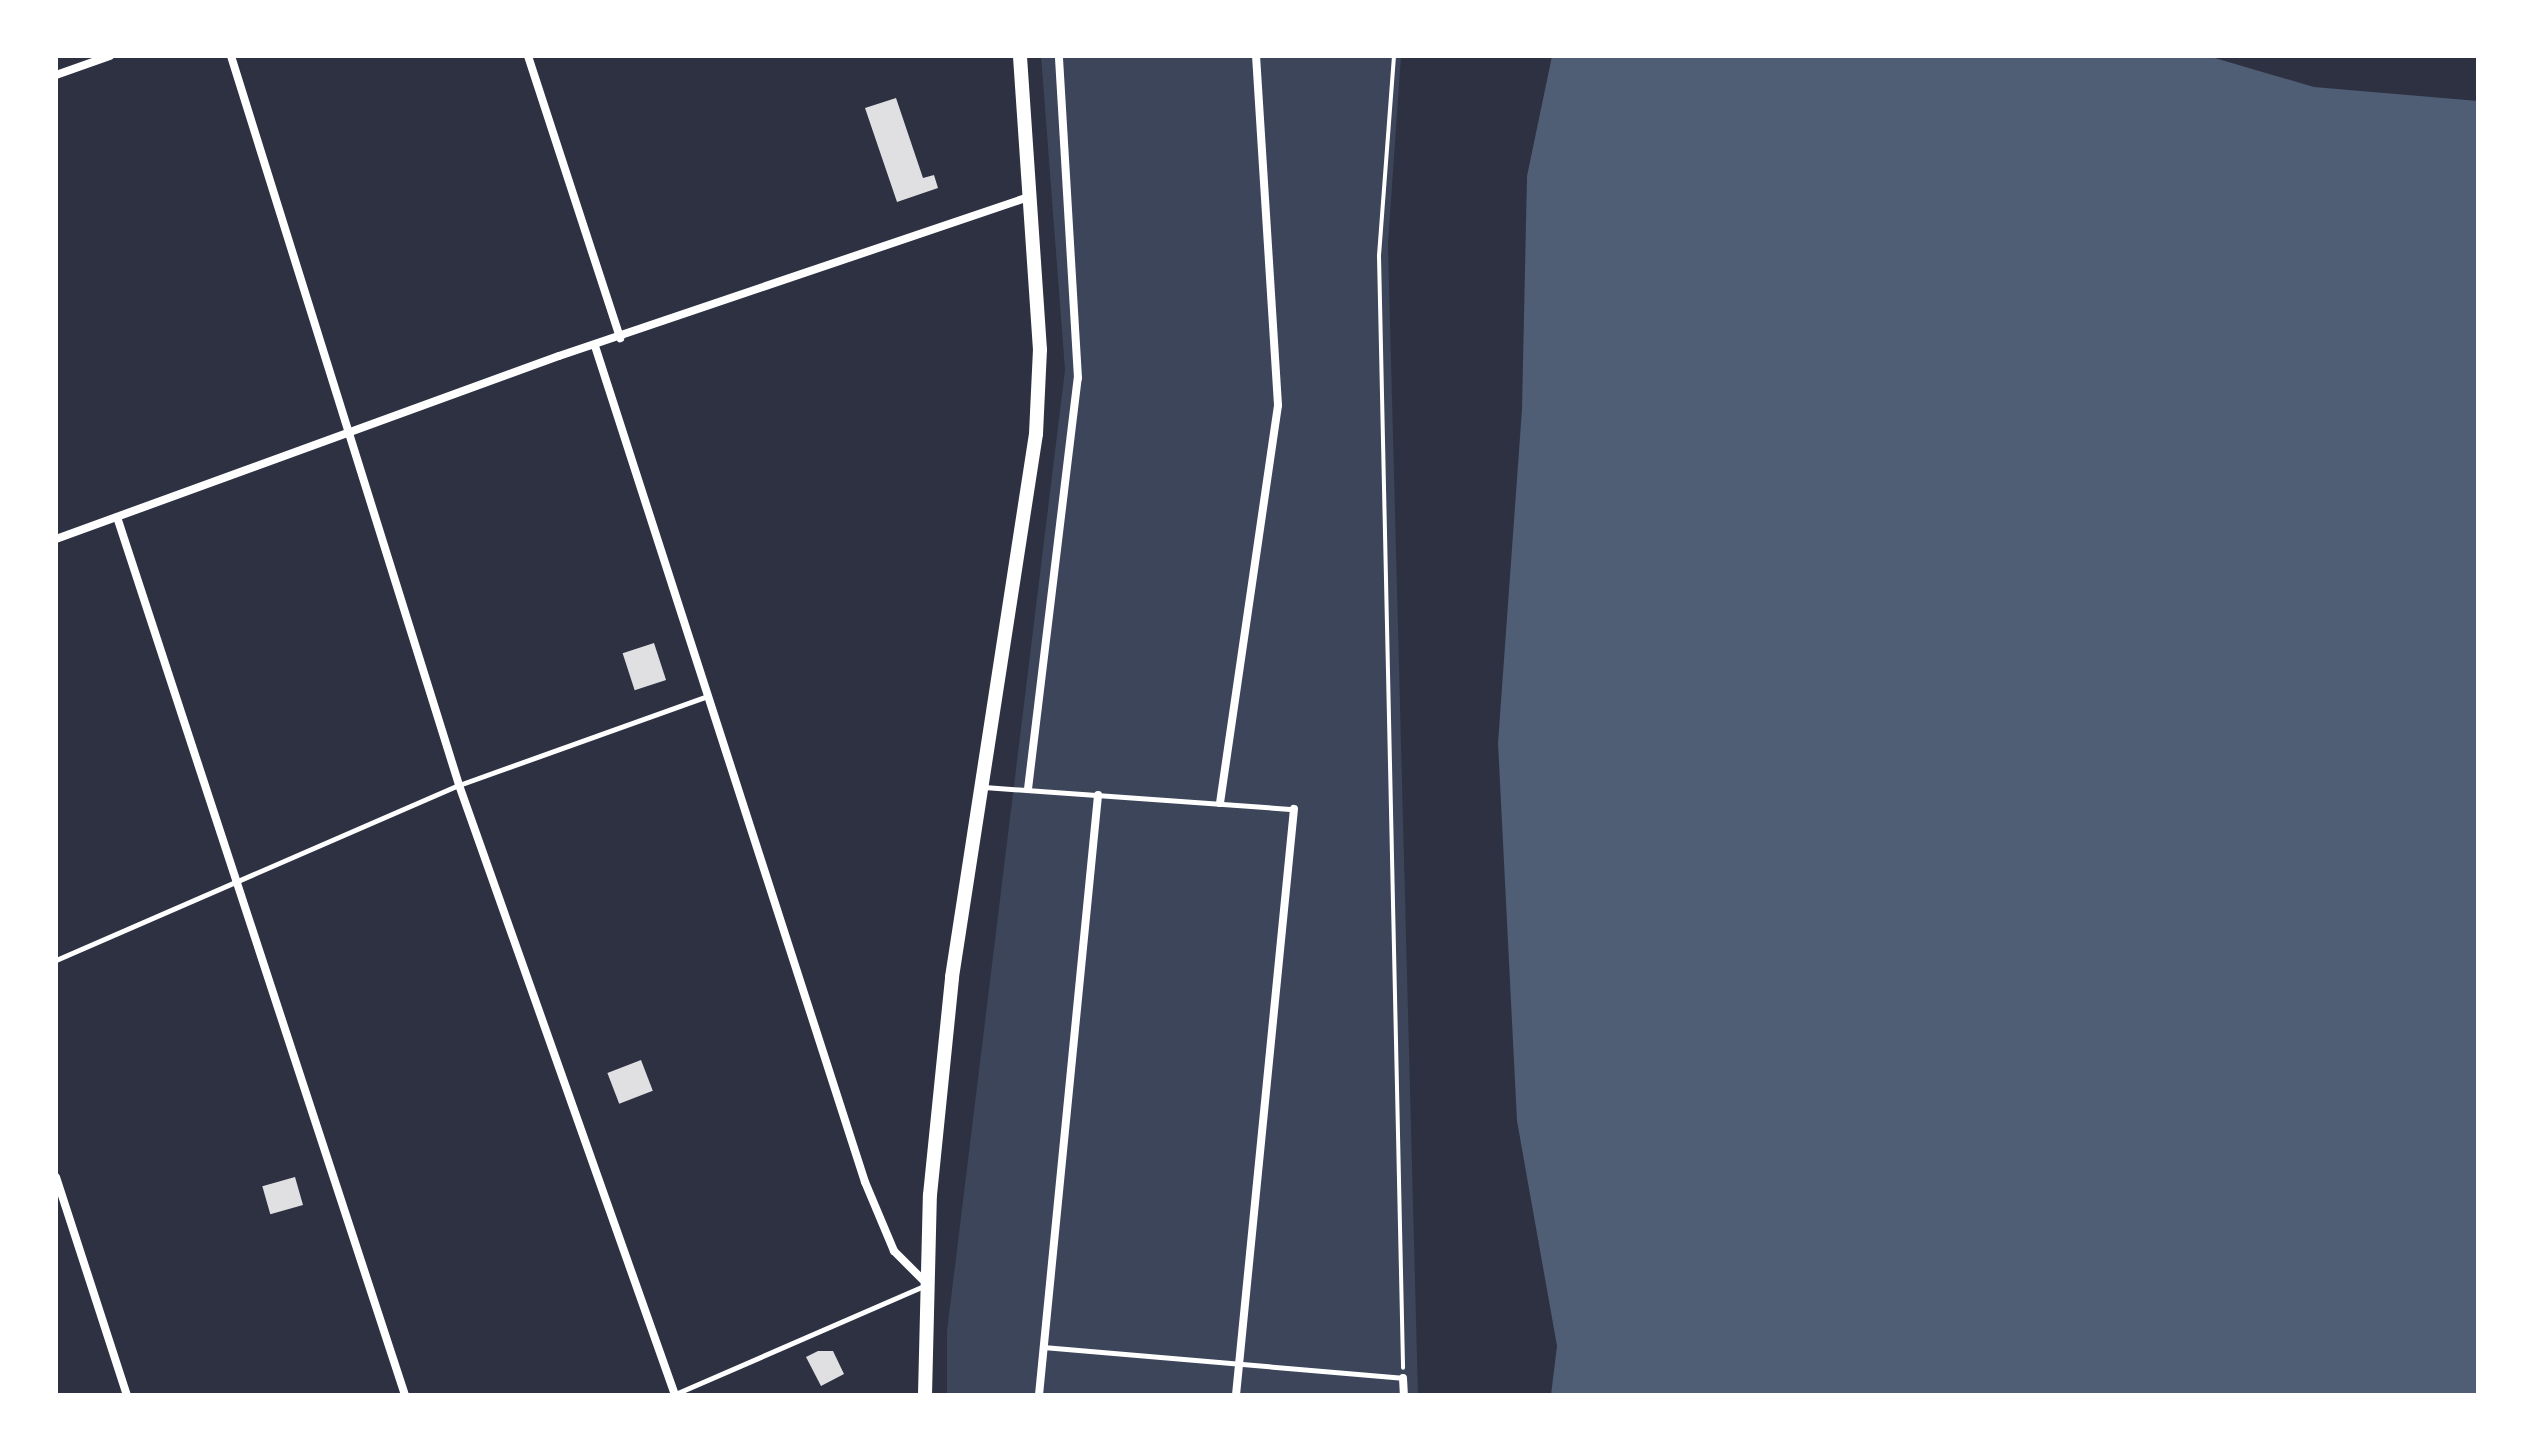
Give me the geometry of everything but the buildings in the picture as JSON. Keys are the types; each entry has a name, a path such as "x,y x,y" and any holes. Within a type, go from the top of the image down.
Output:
{"main road":[{"path":"925,1395 927,1284 952,977 1036,434 1040,350 1032,196 1020,56"}],"street":[{"path":"56,75 110,56"},
{"path":"231,56 459,785 673,1395"},
{"path":"528,56 620,338"},
{"path":"1028,789 1078,378 1059,56"},
{"path":"1220,803 1278,405 1256,56"},
{"path":"56,539 349,438 595,346 1032,196"},
{"path":"595,346 865,1182 894,1251 927,1284"},
{"path":"117,517 405,1395"},
{"path":"1039,1395 1098,795"},
{"path":"1236,1395 1236,1367 1294,809"},
{"path":"56,1177 127,1395"},
{"path":"1403,1378 1404,1395"}],"lane":[{"path":"56,960 237,877 459,785 707,696"},
{"path":"983,787 1294,809"},
{"path":"673,1395 927,1284"},
{"path":"1043,1347 1236,1367 1403,1378"}],"path":[{"path":"1394,56 1379,256 1403,1378"}],"shaded area":[{"path":"1041,56 1401,56 1388,244 1418,1395 947,1395 947,1331 1065,370"},
{"path":"1552,56 2208,56 2314,87 2478,101 2478,1395 1551,1395 1557,1346 1517,1121 1498,743 1522,409 1527,176"}]}
